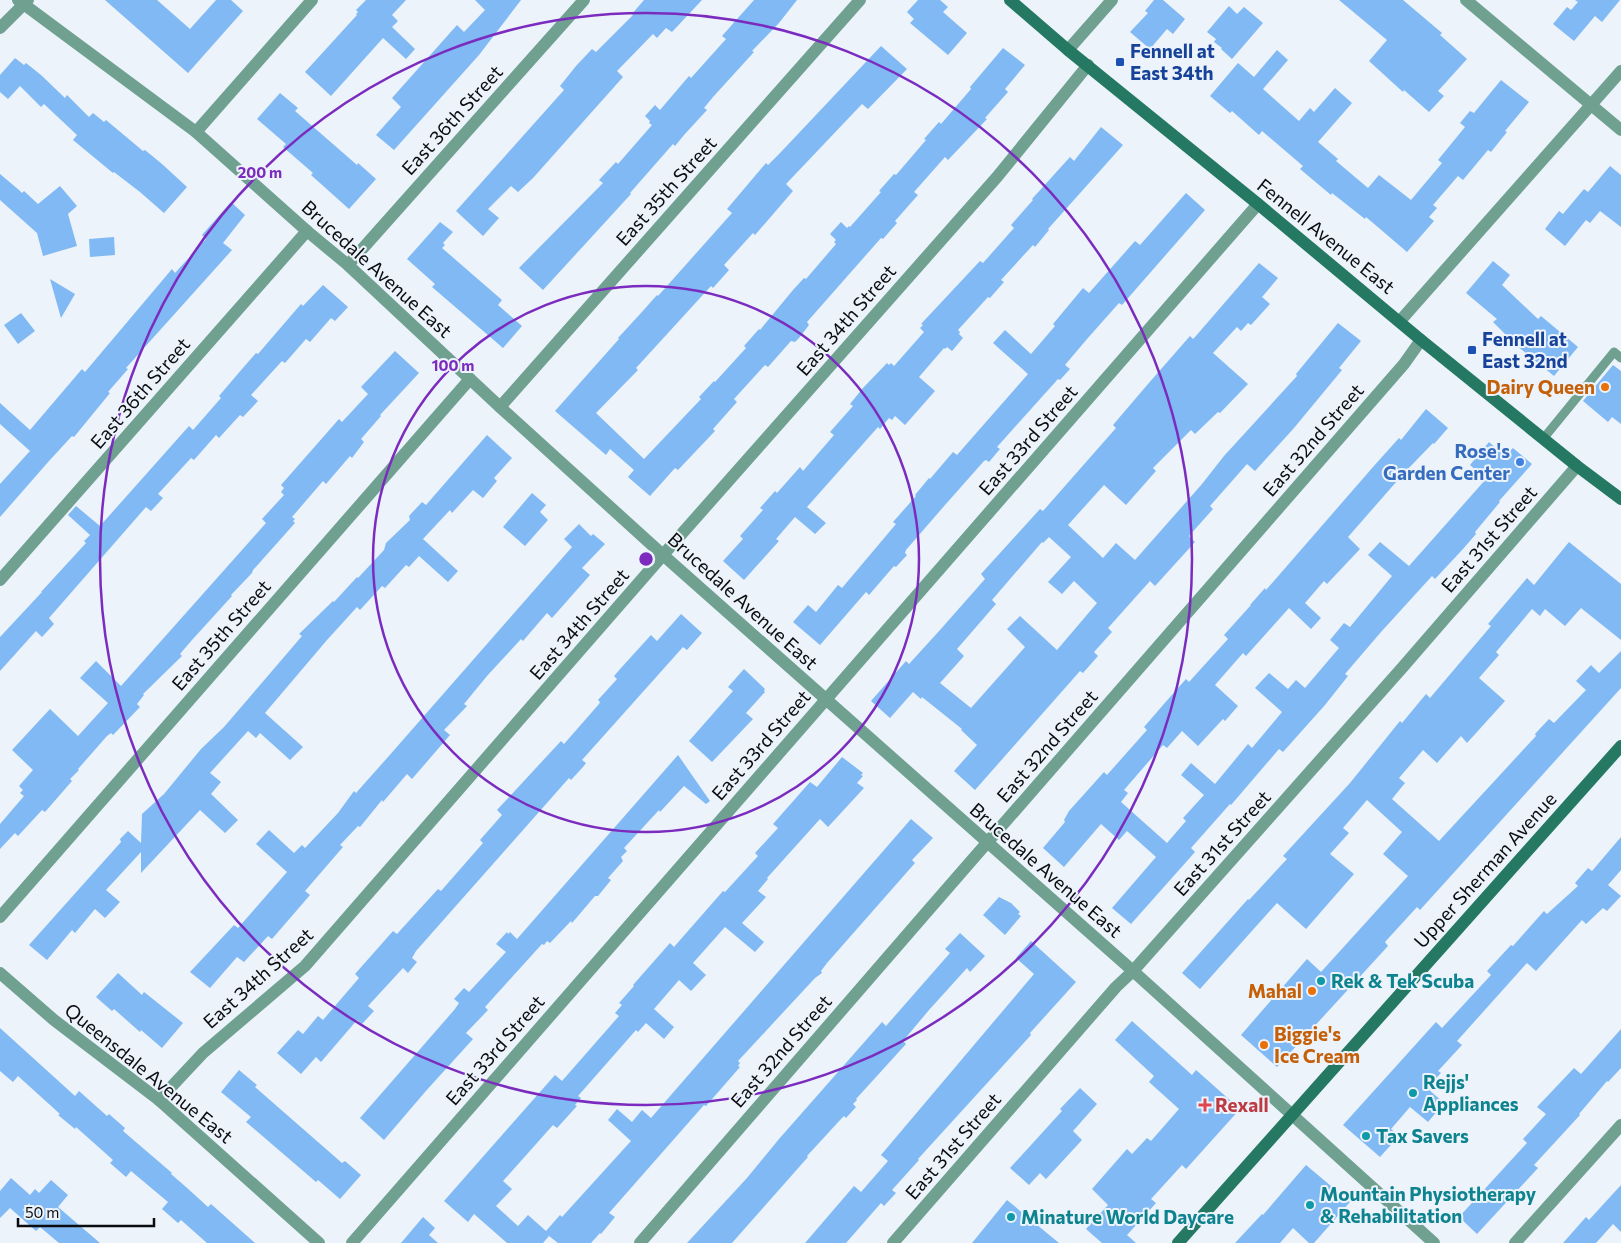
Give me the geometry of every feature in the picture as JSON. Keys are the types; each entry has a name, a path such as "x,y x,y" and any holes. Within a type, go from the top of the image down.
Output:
{"main road":[{"name":"Fennell Avenue East","path":"1010,0 1068,50 1258,204 1421,340 1620,500"},
{"name":"Upper Sherman Avenue","path":"1178,1243 1621,746"}],"street":[{"path":"196,132 312,0"},
{"name":"East 36th Street","path":"348,265 584,0"},
{"name":"East 35th Street","path":"500,407 860,0"},
{"path":"1068,50 1112,0"},
{"path":"1466,0 1621,130"},
{"path":"0,28 23,1"},
{"name":"Brucedale Avenue East","path":"23,1 196,132 348,265 500,407 663,555 1133,971 1434,1243"},
{"name":"East 34th Street","path":"159,1100 203,1053 306,966 663,555 991,184 1088,65"},
{"path":"1400,321 1621,71"},
{"name":"East 33rd Street","path":"352,1243 1258,204"},
{"name":"East 36th Street","path":"0,580 307,231"},
{"name":"East 32nd Street","path":"640,1243 1404,364 1421,340"},
{"name":"East 35th Street","path":"0,917 470,379"},
{"name":"East 31st Street","path":"893,1243 1103,1002 1133,971 1402,668 1577,466"},
{"name":"Queensdale Avenue East","path":"0,973 54,1020 159,1100 320,1243"},
{"path":"1515,1243 1621,1126"}],"lane":[{"path":"1544,438 1614,352 1621,358"}],"building":[{"path":"105,0 157,0 190,29 216,0 231,0 243,11 188,73"},
{"path":"366,0 406,0 392,15 398,21 392,27 415,49 406,59 383,38 331,96 305,72 357,15 358,12 356,10"},
{"path":"475,0 521,0 479,55 394,150 376,135 401,107 392,98 457,25 464,32 485,10"},
{"path":"644,0 702,0 672,32 666,28 657,38 653,34 617,71 623,77 533,178 518,192 511,186 488,209 499,218 483,236 456,211 564,90 560,86 576,66 592,49 596,52 633,15"},
{"path":"754,0 797,0 704,108 707,110 675,146 673,144 631,194 543,290 519,268 603,183 599,180 616,162 618,164 652,125 645,116 655,105 660,110 689,76 691,78 726,39 722,36"},
{"path":"918,0 940,0 948,7 943,12 967,33 948,55 910,23 914,19 907,12"},
{"path":"1154,0 1163,0 1185,19 1173,34 1167,29 1150,49 1130,32 1148,13 1145,11"},
{"path":"1339,0 1403,0 1442,33 1440,35 1467,59 1438,91 1444,96 1429,112 1404,90 1403,92 1369,61 1387,40"},
{"path":"1575,0 1620,0 1602,22 1595,16 1574,41 1553,24 1567,7 1571,10 1578,2"},
{"path":"1229,6 1237,14 1244,7 1263,23 1232,59 1214,42 1216,39 1207,32"},
{"path":"881,46 907,69 868,109 862,104 786,184 793,191 755,235 753,233 724,265 729,270 713,288 711,286 636,368 638,370 596,413 644,459 701,399 699,397 746,348 744,346 836,244 834,242 836,240 830,234 841,222 847,228 850,227 881,192 879,191 894,174 896,175 926,140 924,139 939,122 941,124 971,89 970,87 1003,48 1025,65 1005,89 1008,92 985,118 987,119 948,160 945,157 914,192 918,195 895,221 897,223 883,239 881,238 807,322 809,325 799,338 795,342 791,341 768,367 765,365 734,399 737,402 713,429 715,431 678,470 675,468 650,496 628,477 634,470 610,449 606,455 555,411 618,338 732,213 727,209 766,163 768,165 781,152"},
{"path":"1277,50 1288,60 1263,89 1299,121 1310,108 1314,112 1335,88 1352,103 1318,142 1338,159 1336,161 1368,188 1379,175 1411,200 1442,163 1438,160 1465,127 1460,123 1470,111 1474,113 1501,80 1529,102 1505,131 1507,132 1491,152 1488,150 1463,180 1458,176 1433,205 1437,208 1429,217 1434,221 1407,252 1366,217 1365,219 1332,193 1331,195 1300,169 1303,166 1262,131 1259,135 1232,111 1230,113 1210,96 1238,63 1254,77"},
{"path":"15,58 24,65 26,63 41,75 65,98 67,95 89,117 93,113 104,122 106,120 143,151 145,150 162,164 187,187 164,213 73,140 77,135 44,104 41,107 20,86 8,99 0,92 0,75"},
{"path":"280,93 298,108 295,111 376,179 349,209 311,175 313,173 283,147 286,144 257,119"},
{"path":"1101,127 1123,145 1048,229 1035,247 1033,245 1001,280 1004,282 990,298 988,297 958,330 963,338 952,351 947,347 944,348 919,377 935,391 905,425 895,416 892,420 889,418 880,429 878,427 807,507 826,523 815,534 795,517 776,539 779,541 744,580 723,561 743,539 740,536 763,510 760,508 775,491 777,493 800,467 803,471 834,435 830,432 853,406 850,404 863,388 887,363 889,365 891,363 894,366 924,332 920,328 923,325 921,324 980,261 983,263 1014,228 1011,225 1032,199 1070,157 1074,161"},
{"path":"1610,166 1621,175 1621,227 1600,211 1590,223 1586,220 1565,246 1545,229 1559,211 1563,214 1584,189 1588,192"},
{"path":"0,174 22,193 24,191 38,204 60,186 77,206 68,214 77,246 43,256 37,233 0,200"},
{"path":"1186,193 1205,210 1122,305 1119,303 1087,339 1065,365 1070,369 1060,380 1058,379 997,447 1000,449 989,462 984,461 945,505 906,550 905,553 907,555 896,567 894,566 869,595 866,592 820,645 793,622 808,605 816,612 838,585 842,588 896,524 893,522 929,478 953,452 957,455 1028,374 993,343 1005,330 1031,354 1055,326 1053,324 1083,288 1089,293 1135,241 1140,245"},
{"path":"231,202 245,215 223,243 232,250 126,368 128,369 108,392 110,393 74,437 72,436 0,517 0,484 30,451 0,424 0,403 30,430 82,369 85,372 172,269 175,273 206,239 202,235"},
{"path":"440,222 453,232 443,243 445,245 442,248 502,300 498,305 522,326 503,348 432,287 435,284 407,259"},
{"path":"114,237 115,255 90,257 89,239"},
{"path":"1493,261 1510,275 1502,285 1538,319 1541,316 1578,347 1554,376 1516,345 1493,322 1497,319 1466,293"},
{"path":"1259,263 1278,278 1262,297 1270,304 1251,325 1248,323 1241,331 1237,327 1213,353 1248,384 1220,413 1218,412 1195,434 1191,430 1153,468 1156,471 1126,505 1104,485 1068,525 1103,558 1116,543 1135,560 1224,456 1297,376 1296,374 1338,323 1361,341 1339,368 1342,370 1255,471 1247,464 1210,506 1213,509 1189,536 1195,542 1155,586 1150,581 1108,628 1112,632 1094,652 1098,656 1083,673 1080,671 975,790 954,771 977,745 962,729 913,692 890,718 871,701 906,661 909,664 940,630 985,579 981,574 1040,509 1043,511 1116,428 1113,425 1190,336 1193,339","holes":["1049,537 1071,557 1048,582 1062,594 1074,581 1097,603 1057,650 1020,616 1007,629 1025,647 971,708 940,683 964,656 957,649 996,604 992,600 1042,542"]},
{"path":"50,279 75,294 61,318"},
{"path":"323,285 348,307 335,321 331,318 310,342 306,339 285,363 282,361 251,395 258,401 243,417 240,415 219,438 216,435 194,460 191,458 158,494 163,498 151,511 146,507 49,618 54,624 42,637 36,631 0,671 0,637 86,543 84,541 90,535 68,515 76,506 100,526 189,426 193,430 221,398 219,396 242,369 256,353 258,354 301,304 303,306"},
{"path":"21,313 35,331 18,344 4,325"},
{"path":"395,351 419,373 380,415 361,439 364,442 352,458 350,456 326,484 323,481 292,517 295,519 293,521 295,523 180,654 182,656 143,694 137,704 140,707 113,735 111,733 107,736 78,769 70,779 72,781 45,812 42,810 18,836 15,833 0,849 0,824 24,796 20,793 23,790 19,786 33,770 12,750 50,709 78,736 108,703 80,678 96,661 121,686 266,523 262,519 284,495 281,492 284,488 281,485 339,419 342,422 368,394 361,387"},
{"name":"Dairy Queen","path":"1613,365 1621,371 1621,424 1612,417 1608,422 1583,401"},
{"path":"1426,409 1448,428 1404,473 1348,537 1360,549 1327,584 1324,581 1305,603 1321,618 1311,629 1289,608 1246,656 1243,653 1215,685 1238,706 1225,721 1223,719 1198,746 1182,731 1167,748 1163,745 1124,790 1128,793 1121,802 1167,843 1186,821 1183,818 1204,795 1181,775 1191,763 1215,784 1248,744 1252,748 1282,712 1255,688 1269,673 1288,689 1296,680 1305,688 1339,648 1330,640 1344,623 1350,627 1392,576 1368,555 1380,542 1409,566 1486,479 1470,465 1489,442 1505,456 1513,448 1532,464 1499,501 1463,549 1435,579 1432,576 1381,632 1345,674 1348,676 1325,705 1283,752 1279,749 1191,848 1195,852 1131,924 1112,908 1156,857 1127,831 1119,840 1101,824 1064,867 1043,848 1065,822 1064,820 1069,811 1104,772 1107,775 1147,730 1144,727 1186,679 1189,682 1228,639 1224,635 1265,588 1266,590 1399,438 1401,440"},
{"path":"487,435 512,458 494,478 497,481 483,498 473,490 452,513 450,510 423,539 458,571 448,582 419,556 409,567 406,565 385,588 382,586 360,610 357,607 327,640 265,713 303,747 290,760 260,733 256,738 248,731 210,773 221,782 211,794 238,820 225,833 200,810 141,873 141,852 106,890 120,902 105,918 95,909 75,933 72,930 47,960 29,945 121,842 120,839 128,831 141,843 142,814 164,794 201,749 224,727 302,636 299,634 358,578 384,550 386,543 410,520 409,516 422,502 426,505"},
{"path":"532,493 546,505 540,512 548,520 525,546 503,527"},
{"path":"579,524 591,536 593,534 605,544 582,568 590,575 552,618 547,613 523,641 521,639 487,676 464,704 467,706 444,730 450,735 412,779 407,774 360,827 358,826 340,845 343,847 305,891 310,895 272,939 268,936 244,962 237,957 210,988 190,972 234,925 238,928 287,872 256,844 269,830 294,853 302,845 305,848 338,813 354,791 356,793 388,757 572,547 564,539"},
{"path":"1569,542 1621,584 1621,640 1581,608 1565,626 1545,609 1540,616 1532,609 1496,652 1499,655 1479,678 1505,701 1467,743 1461,736 1437,763 1423,750 1399,778 1405,783 1392,799 1439,841 1536,736 1535,734 1549,719 1554,723 1586,690 1576,681 1591,665 1599,673 1621,651 1621,688 1420,910 1417,907 1385,942 1388,946 1277,1067 1241,1035 1307,959 1321,972 1408,876 1383,854 1402,832 1367,800 1343,828 1349,833 1330,854 1354,874 1306,929 1277,903 1200,989 1182,973 1248,899 1287,859 1283,856 1350,783 1400,721 1402,723 1426,694 1430,698 1491,626 1488,624 1527,578 1534,585"},
{"path":"681,614 702,633 687,650 683,647 582,760 586,763 583,767 571,780 569,778 416,951 412,958 417,962 408,973 403,968 368,1006 374,1011 362,1024 357,1020 321,1062 316,1057 301,1074 277,1053 298,1030 303,1034 318,1016 323,1020 359,978 355,974 393,931 397,934 438,889 441,891 483,843 480,840 502,815 497,810 561,741 564,744 599,704 598,700 617,679 614,676 621,668 651,635 657,641"},
{"path":"744,669 765,689 765,692 746,713 753,719 712,762 689,741 733,691 728,687"},
{"path":"678,755 710,801 706,804 684,786 660,812 659,810 624,848 627,851 621,857 623,861 608,878 611,880 598,896 595,896 572,923 571,921 550,943 547,941 544,945 542,944 485,1007 488,1010 466,1033 473,1039 384,1140 360,1118 455,1009 459,1003 454,999 464,988 469,992 506,952 496,944 507,932 508,934 510,932 517,939"},
{"path":"842,757 863,773 861,775 863,776 857,783 864,788 828,827 820,819 767,878 758,891 766,897 742,923 764,942 755,952 725,927 693,963 706,975 691,991 679,980 654,1009 674,1027 664,1039 646,1023 638,1032 636,1030 578,1096 581,1098 575,1105 577,1106 557,1128 553,1125 503,1181 512,1189 496,1206 518,1226 528,1215 546,1231 560,1215 562,1217 631,1141 608,1120 617,1109 632,1122 642,1110 651,1118 911,819 933,838 912,860 915,863 827,963 821,971 822,973 815,978 738,1061 740,1063 738,1066 740,1067 609,1213 615,1217 591,1243 558,1243 549,1236 543,1243 507,1243 474,1214 468,1222 444,1201 555,1075 562,1081 619,1016 615,1013 622,1005 619,1003 633,985 670,943 674,947 723,891 725,892 758,856 755,853 778,828 773,824 810,782 817,787"},
{"path":"1621,837 1621,870 1608,885 1621,896 1607,911 1603,908 1586,924 1582,920 1536,971 1527,963 1457,1041 1462,1045 1438,1071 1441,1073 1427,1088 1444,1103 1428,1122 1410,1107 1391,1129 1399,1136 1380,1157 1343,1125 1436,1022 1442,1028 1491,975 1487,971 1511,945 1513,946 1544,911 1547,914 1578,886 1575,883 1588,868 1592,871"},
{"path":"999,897 1011,903 1020,912 1018,914 1021,916 1005,935 983,915"},
{"path":"960,933 985,956 970,972 967,968 929,1010 903,1041 906,1044 856,1099 853,1104 856,1107 846,1118 844,1116 841,1119 807,1156 732,1243 687,1243 747,1178 882,1022 886,1026 950,953 945,949"},
{"path":"1031,941 1076,982 1030,1033 1031,1035 918,1159 892,1190 896,1193 884,1206 881,1203 846,1243 805,1243 854,1186 861,1192 888,1161 881,1155 1034,974 1016,958"},
{"path":"118,973 142,995 144,992 183,1023 162,1048 114,1009 112,1011 96,997"},
{"path":"1132,1021 1192,1075 1196,1070 1240,1109 1186,1169 1182,1165 1151,1199 1156,1203 1127,1235 1136,1243 1102,1243 1086,1229 1108,1205 1092,1189 1127,1149 1132,1154 1147,1138 1151,1141 1179,1109 1149,1082 1154,1076 1115,1040"},
{"path":"0,1028 75,1096 79,1091 107,1116 109,1114 125,1128 123,1131 208,1207 211,1204 255,1243 207,1243 181,1220 178,1223 162,1209 168,1202 131,1171 126,1177 110,1163 113,1160 76,1127 75,1129 58,1115 60,1114 18,1076 13,1082 0,1071"},
{"path":"1621,1029 1621,1068 1607,1081 1580,1115 1534,1165 1538,1168 1477,1234 1459,1217 1527,1143 1523,1139 1546,1114 1537,1107 1574,1068 1581,1074"},
{"path":"239,1070 257,1085 255,1087 342,1163 345,1161 361,1175 340,1199 318,1180 316,1182 246,1122 251,1117 221,1092"},
{"path":"1080,1088 1097,1104 1073,1131 1082,1140 1046,1179 1040,1173 1029,1185 1010,1168 1062,1111 1060,1109"},
{"name":"Mountain Physiotherapy & Rehabilitation","path":"1306,1165 1350,1202 1314,1243 1309,1243 1293,1228 1280,1243 1235,1243 1263,1215"},
{"path":"11,1178 30,1195 35,1189 39,1193 51,1180 68,1195 58,1207 100,1243 59,1243 40,1227 36,1231 10,1208 0,1218 0,1191"},
{"path":"1621,1185 1621,1232 1613,1224 1596,1243 1563,1243 1586,1217 1589,1220"},
{"name":"Minature World Daycare","path":"1007,1200 1059,1243 972,1243"},
{"path":"423,1217 435,1228 429,1235 438,1243 401,1243"}],"place":[{"name":"Fennell at East 34th","path":"1120,62"},
{"name":"Fennell at East 32nd","path":"1472,350"},
{"name":"Dairy Queen","path":"1605,387"},
{"name":"Rose's Garden Center","path":"1520,462"},
{"name":"Rek & Tek Scuba","path":"1321,981"},
{"name":"Mahal","path":"1312,991"},
{"name":"Biggie's Ice Cream","path":"1264,1045"},
{"name":"Rejjs' Appliances","path":"1413,1093"},
{"name":"Rexall","path":"1205,1105"},
{"name":"Tax Savers","path":"1366,1136"},
{"name":"Mountain Physiotherapy & Rehabilitation","path":"1310,1205"},
{"name":"Minature World Daycare","path":"1011,1217"}]}
